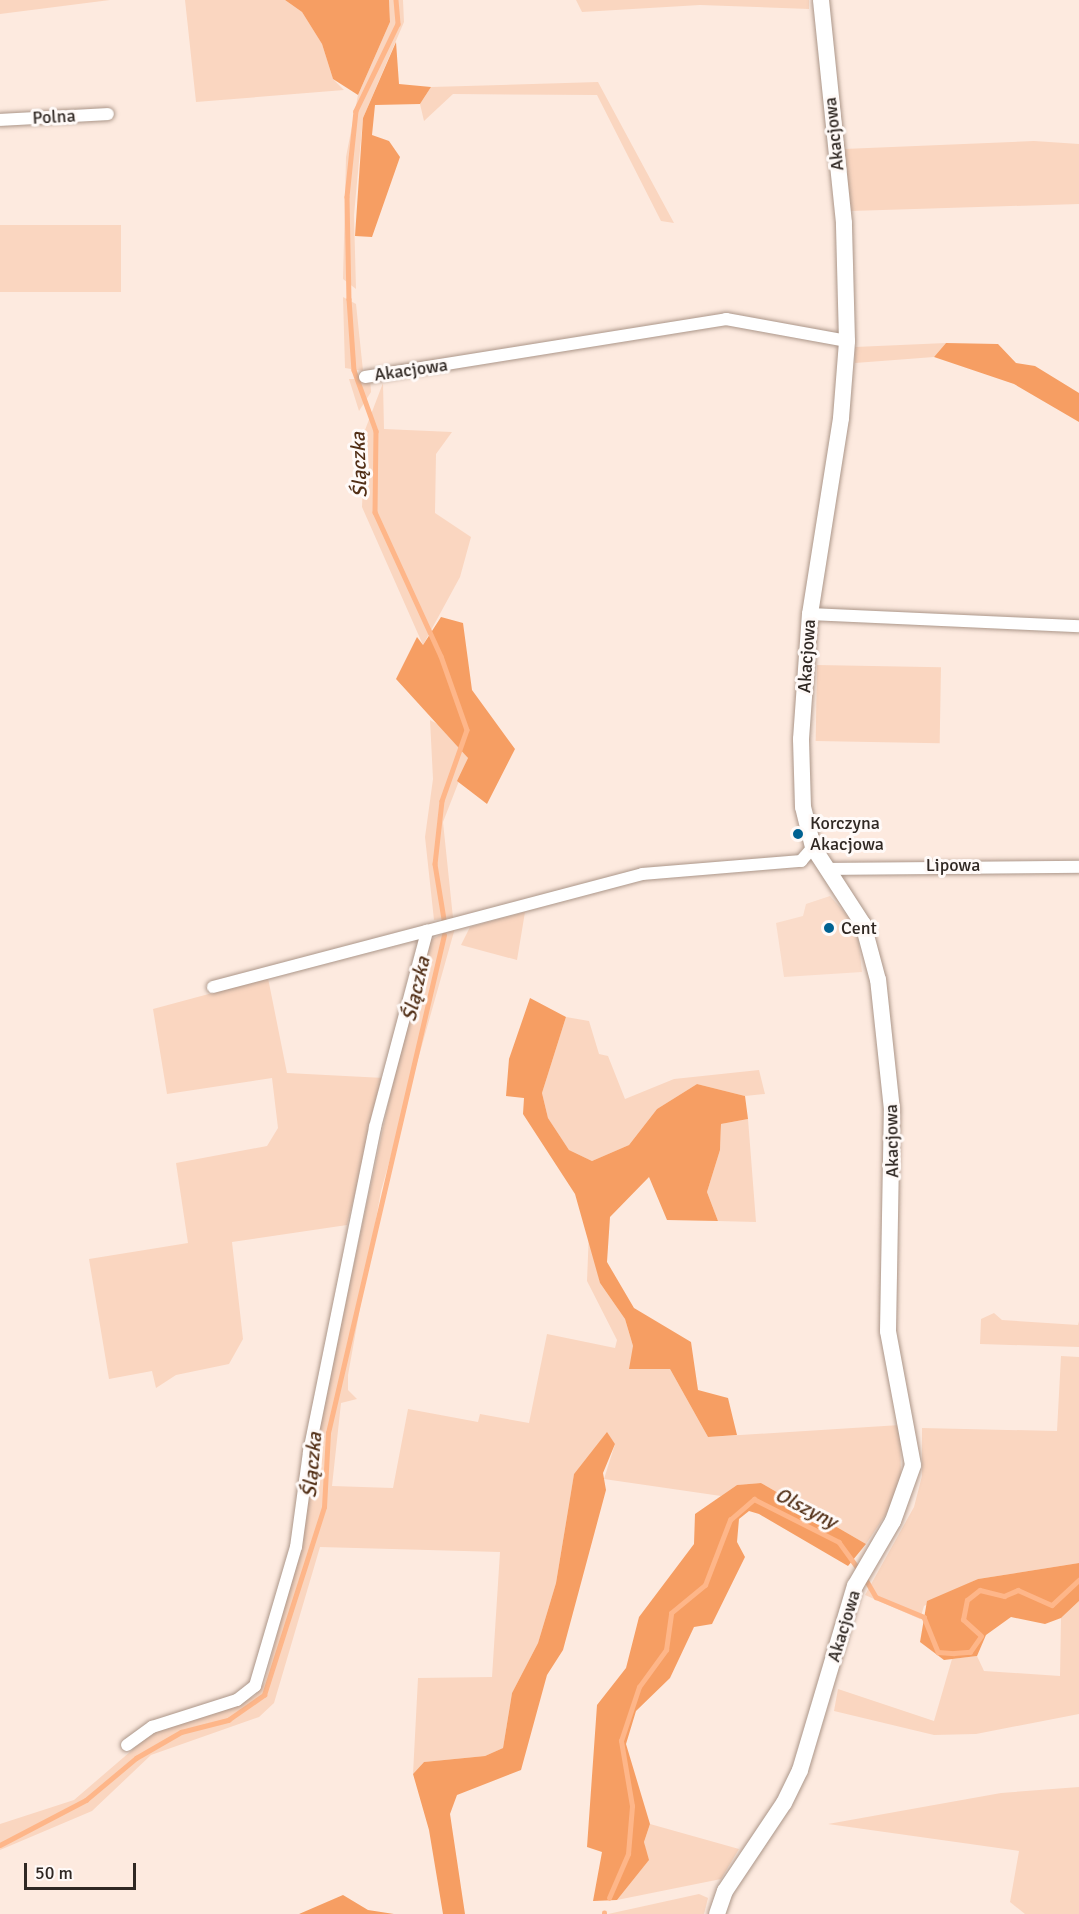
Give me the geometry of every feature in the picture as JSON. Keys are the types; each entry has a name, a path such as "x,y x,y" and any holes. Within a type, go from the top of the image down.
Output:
{"street":[{"name":"Akacjowa","path":"717,1914 724,1891 784,1803 800,1770 855,1586 865,1563 907,1491 912,1443 888,1332 892,1110 878,980 863,924 813,848 803,807 801,739 810,614 841,418 847,341 844,223 821,0"},
{"name":"Polna","path":"0,120 108,114"},
{"name":"Akacjowa","path":"364,377 726,319 847,341"},
{"path":"810,614 1079,626"},
{"path":"213,987 642,874 769,868 801,861 813,848"},
{"name":"Lipowa","path":"826,869 1079,867"},
{"path":"127,1745 152,1727 237,1700 259,1677 296,1547 309,1452 372,1138 427,931"}],"shaded area":[{"path":"0,0 110,0 0,14"},
{"path":"185,0 285,0 302,12 322,44 333,79 344,90 196,102"},
{"path":"285,0 389,0 390,22 358,95 333,79 322,44 302,12"},
{"path":"389,0 403,0 404,22 363,118 354,215 356,289 343,279 346,157 358,95 390,22"},
{"path":"576,0 809,0 809,9 700,5 582,12"},
{"path":"396,42 399,84 431,87 420,104 375,105 372,135 389,141 400,157 372,237 355,236 363,118"},
{"path":"598,82 674,223 661,221 597,95 453,94 424,121 420,104 431,87"},
{"path":"1034,141 1079,144 1079,204 851,211 844,149"},
{"path":"0,225 121,225 121,292 0,292"},
{"path":"343,297 356,304 363,371 345,368"},
{"path":"946,343 934,357 855,363 855,347"},
{"path":"946,343 998,344 1016,363 1035,366 1079,393 1079,422 1014,384 934,357"},
{"path":"349,379 370,379 371,392 359,411"},
{"path":"383,383 384,429 452,432 436,454 435,513 471,537 460,577 423,645 362,507 365,430"},
{"path":"441,617 463,623 472,690 515,749 487,804 457,781 468,758 396,679 417,637 423,645"},
{"path":"817,665 941,667 940,743 816,741"},
{"path":"430,720 443,727 468,758 443,822 453,918 434,920 425,837 433,779"},
{"path":"830,896 857,927 862,972 784,977 776,923 803,916 806,904"},
{"path":"525,912 517,960 461,945 470,927"},
{"path":"455,928 381,1191 348,1375 348,1390 357,1399 341,1403 332,1486 393,1488 408,1409 478,1422 480,1414 529,1423 547,1334 615,1348 617,1340 587,1281 589,1231 600,1283 625,1319 633,1346 670,1369 708,1437 900,1425 901,1484 888,1511 866,1544 761,1483 737,1485 721,1496 604,1479 615,1444 607,1433 574,1474 556,1583 538,1643 512,1693 503,1748 485,1756 424,1762 413,1774 418,1678 492,1677 500,1552 320,1547 274,1703 259,1717 151,1755 92,1811 0,1850 0,1824 74,1800 152,1733 231,1708 255,1696 265,1682 303,1534 313,1455 397,1063 428,941"},
{"path":"268,978 287,1073 384,1078 347,1225 232,1242 243,1339 229,1364 176,1375 156,1388 152,1371 109,1379 89,1259 188,1243 176,1163 267,1146 278,1128 272,1078 167,1094 153,1009"},
{"path":"530,998 566,1017 542,1093 548,1118 569,1150 592,1161 629,1145 657,1109 697,1084 745,1096 748,1119 721,1124 720,1150 707,1192 718,1221 667,1220 649,1177 610,1217 607,1262 634,1308 691,1342 698,1390 728,1398 737,1435 708,1437 670,1369 629,1369 633,1346 625,1319 600,1283 575,1194 523,1114 524,1098 506,1096 509,1059"},
{"path":"566,1017 589,1021 599,1054 608,1056 625,1099 674,1079 759,1070 765,1094 745,1096 697,1084 657,1109 629,1145 592,1161 569,1150 548,1118 542,1093"},
{"path":"748,1119 756,1222 718,1221 707,1192 720,1150 721,1124"},
{"path":"994,1313 1002,1320 1078,1325 1079,1321 1079,1347 980,1344 981,1319"},
{"path":"1061,1356 1079,1357 1079,1563 978,1579 924,1606 920,1619 865,1595 914,1507 922,1476 922,1428 1057,1431"},
{"path":"607,1432 615,1444 603,1473 606,1490 563,1650 547,1675 521,1770 457,1795 450,1814 465,1914 443,1914 429,1830 413,1774 424,1762 485,1756 503,1748 512,1693 538,1643 556,1583 574,1474"},
{"path":"761,1483 866,1544 848,1566 759,1514 749,1511 739,1519 737,1542 745,1557 712,1624 694,1627 670,1678 636,1711 626,1744 650,1824 644,1842 649,1860 617,1900 593,1901 602,1852 587,1847 597,1705 626,1668 639,1617 694,1544 695,1514 737,1485"},
{"path":"1079,1563 1079,1601 1061,1618 1045,1624 1011,1617 986,1635 977,1656 944,1660 920,1642 927,1601 978,1579"},
{"path":"1079,1601 1079,1714 976,1734 934,1735 834,1711 838,1689 934,1721 952,1659 977,1656 984,1671 1060,1676 1061,1618"},
{"path":"1079,1787 1079,1914 1025,1914 1010,1902 1019,1851 828,1824 1001,1793"},
{"path":"650,1824 739,1849 721,1879 617,1900 648,1861 644,1842"},
{"path":"699,1894 708,1898 704,1914 608,1914"},
{"path":"343,1895 368,1910 394,1914 299,1914"}],"waterway":[{"name":"Ślączka","path":"396,0 398,24 356,111 347,197 349,299 354,370 376,431 375,512 441,656 467,730 442,801 435,864 444,919"},
{"name":"Ślączka","path":"0,1845 86,1800 136,1758 181,1732 228,1720 264,1695 324,1507 328,1433 444,935"},
{"name":"Olszyny","path":"609,1898 628,1854 632,1806 621,1741 639,1687 666,1650 671,1613 705,1585 730,1520 754,1499 839,1542 860,1571"},
{"name":"Olszyny","path":"865,1578 876,1597 924,1617 938,1652 954,1653 970,1652 981,1636 963,1620 967,1600 980,1590 1004,1596 1018,1590 1052,1605 1079,1580"}],"place":[{"name":"Korczyna Akacjowa","path":"798,834"},
{"name":"Cent","path":"829,928"}]}
